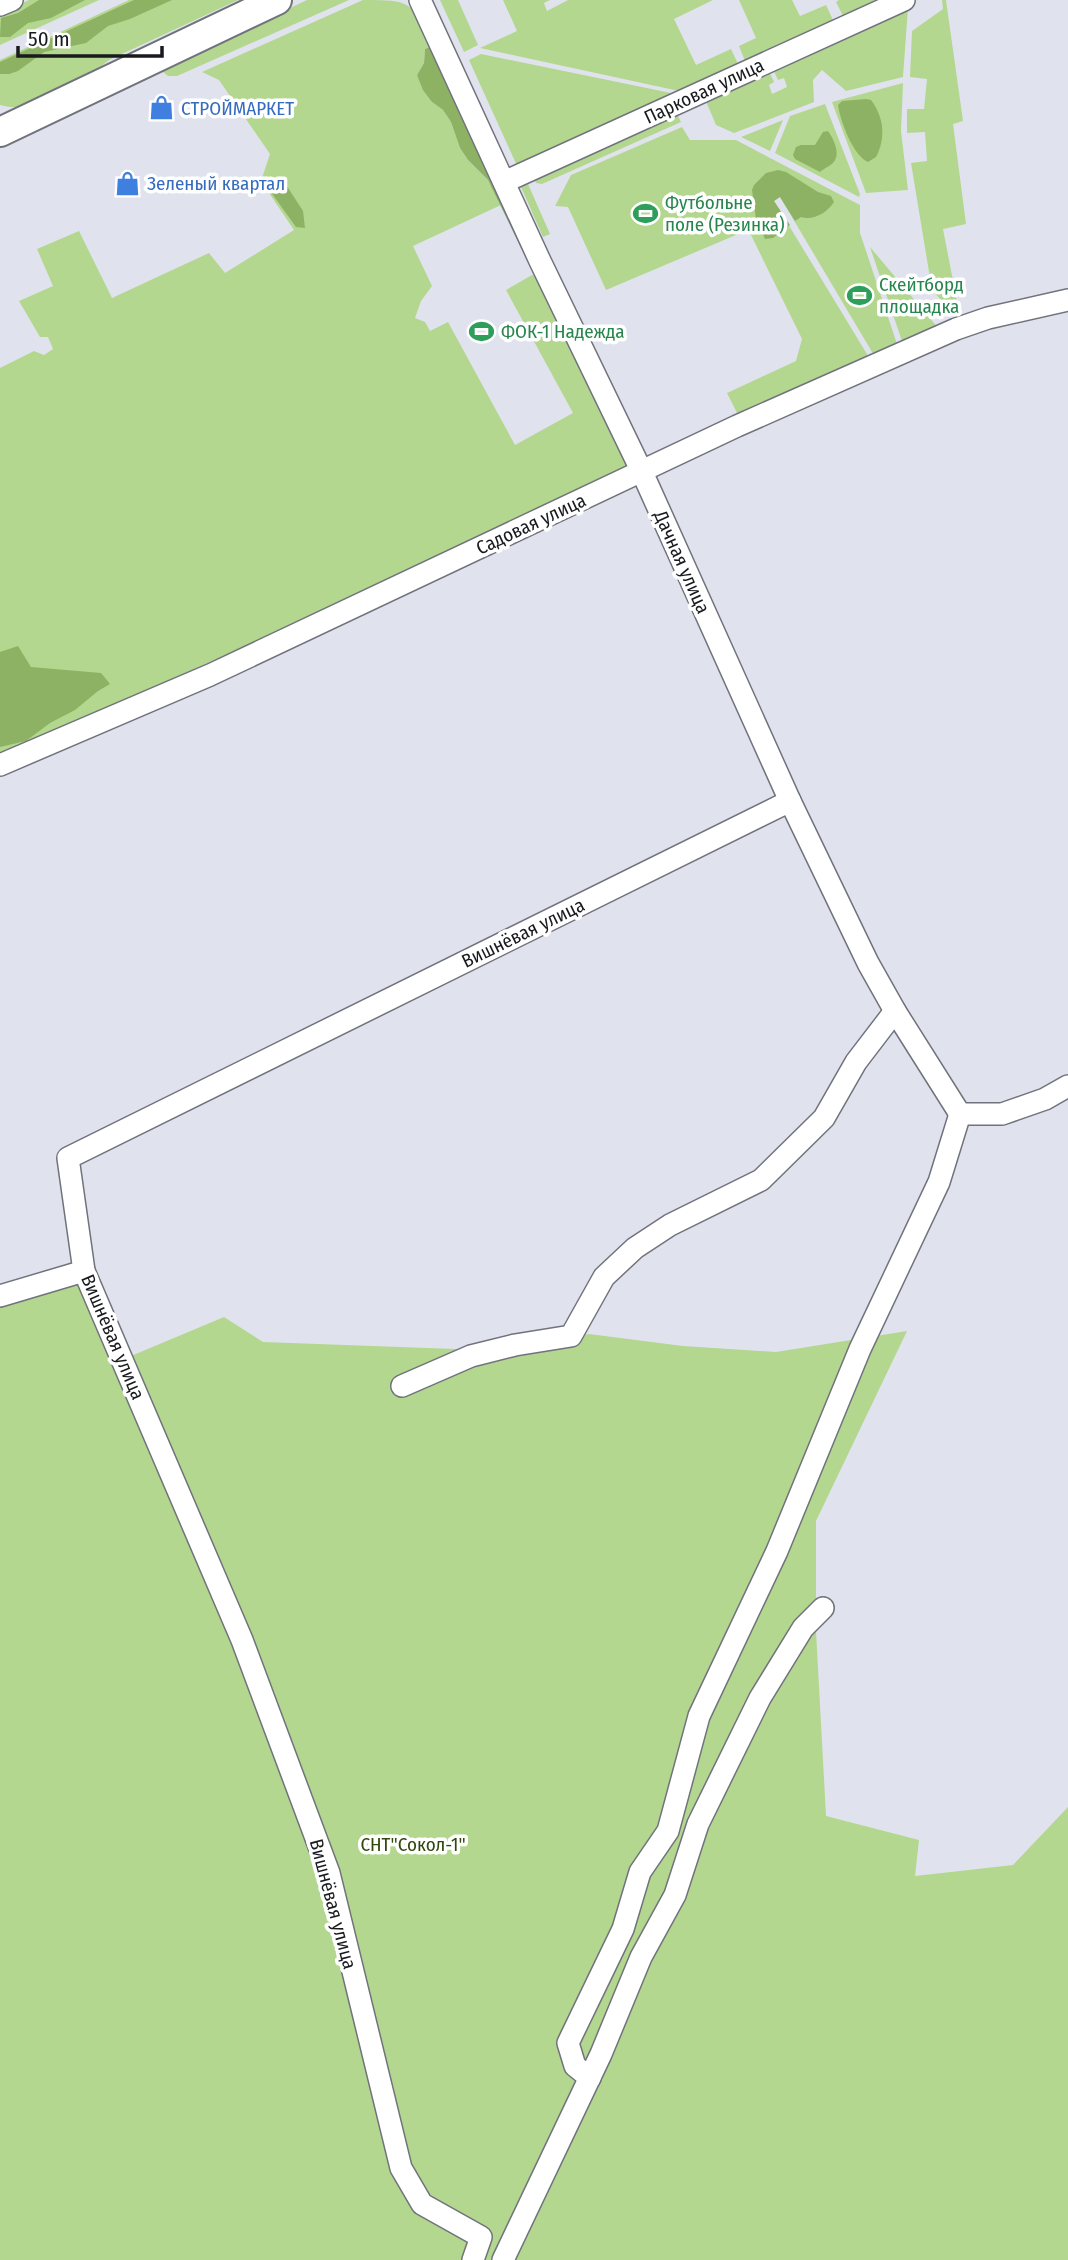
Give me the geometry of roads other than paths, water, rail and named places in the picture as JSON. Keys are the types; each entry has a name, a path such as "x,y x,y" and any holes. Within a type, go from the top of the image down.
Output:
{"main road":[{"path":"0,132 277,0"}],"street":[{"path":"0,5 12,0"},
{"name":"Дачная улица","path":"420,0 642,472 790,800 868,963 960,1114"},
{"name":"Парковая улица","path":"504,182 904,0"},
{"name":"Садовая улица","path":"0,765 210,675 737,426 956,329 988,318 1068,300"},
{"name":"Вишнёвая улица","path":"473,2260 481,2237 422,2204 401,2168 329,1873 242,1640 84,1272 68,1158 790,800"},
{"path":"402,1387 471,1356 514,1345 571,1336 604,1277 635,1248 670,1225 761,1180 824,1118 856,1062 895,1011"},
{"path":"590,2078 575,2066 568,2043 623,1929 640,1872 668,1831 699,1716 778,1551 860,1349 939,1182 960,1114 1002,1114 1045,1099 1068,1086"},
{"path":"0,1296 84,1272"},
{"path":"503,2260 590,2078 641,1958 675,1895 698,1825 732,1755 789,1648 803,1628 823,1608"}],"place":[{"name":"СТРОЙМАРКЕТ","path":"161,108"},
{"name":"Зеленый квартал","path":"127,183"},
{"name":"Футбольне поле (Резинка)","path":"645,213"},
{"name":"Скейтборд площадка","path":"859,295"},
{"name":"ФОК-1 Надежда","path":"481,331"}],"park label":[{"name":"СНТ\"Сокол-1\"","path":"413,1844"}]}
